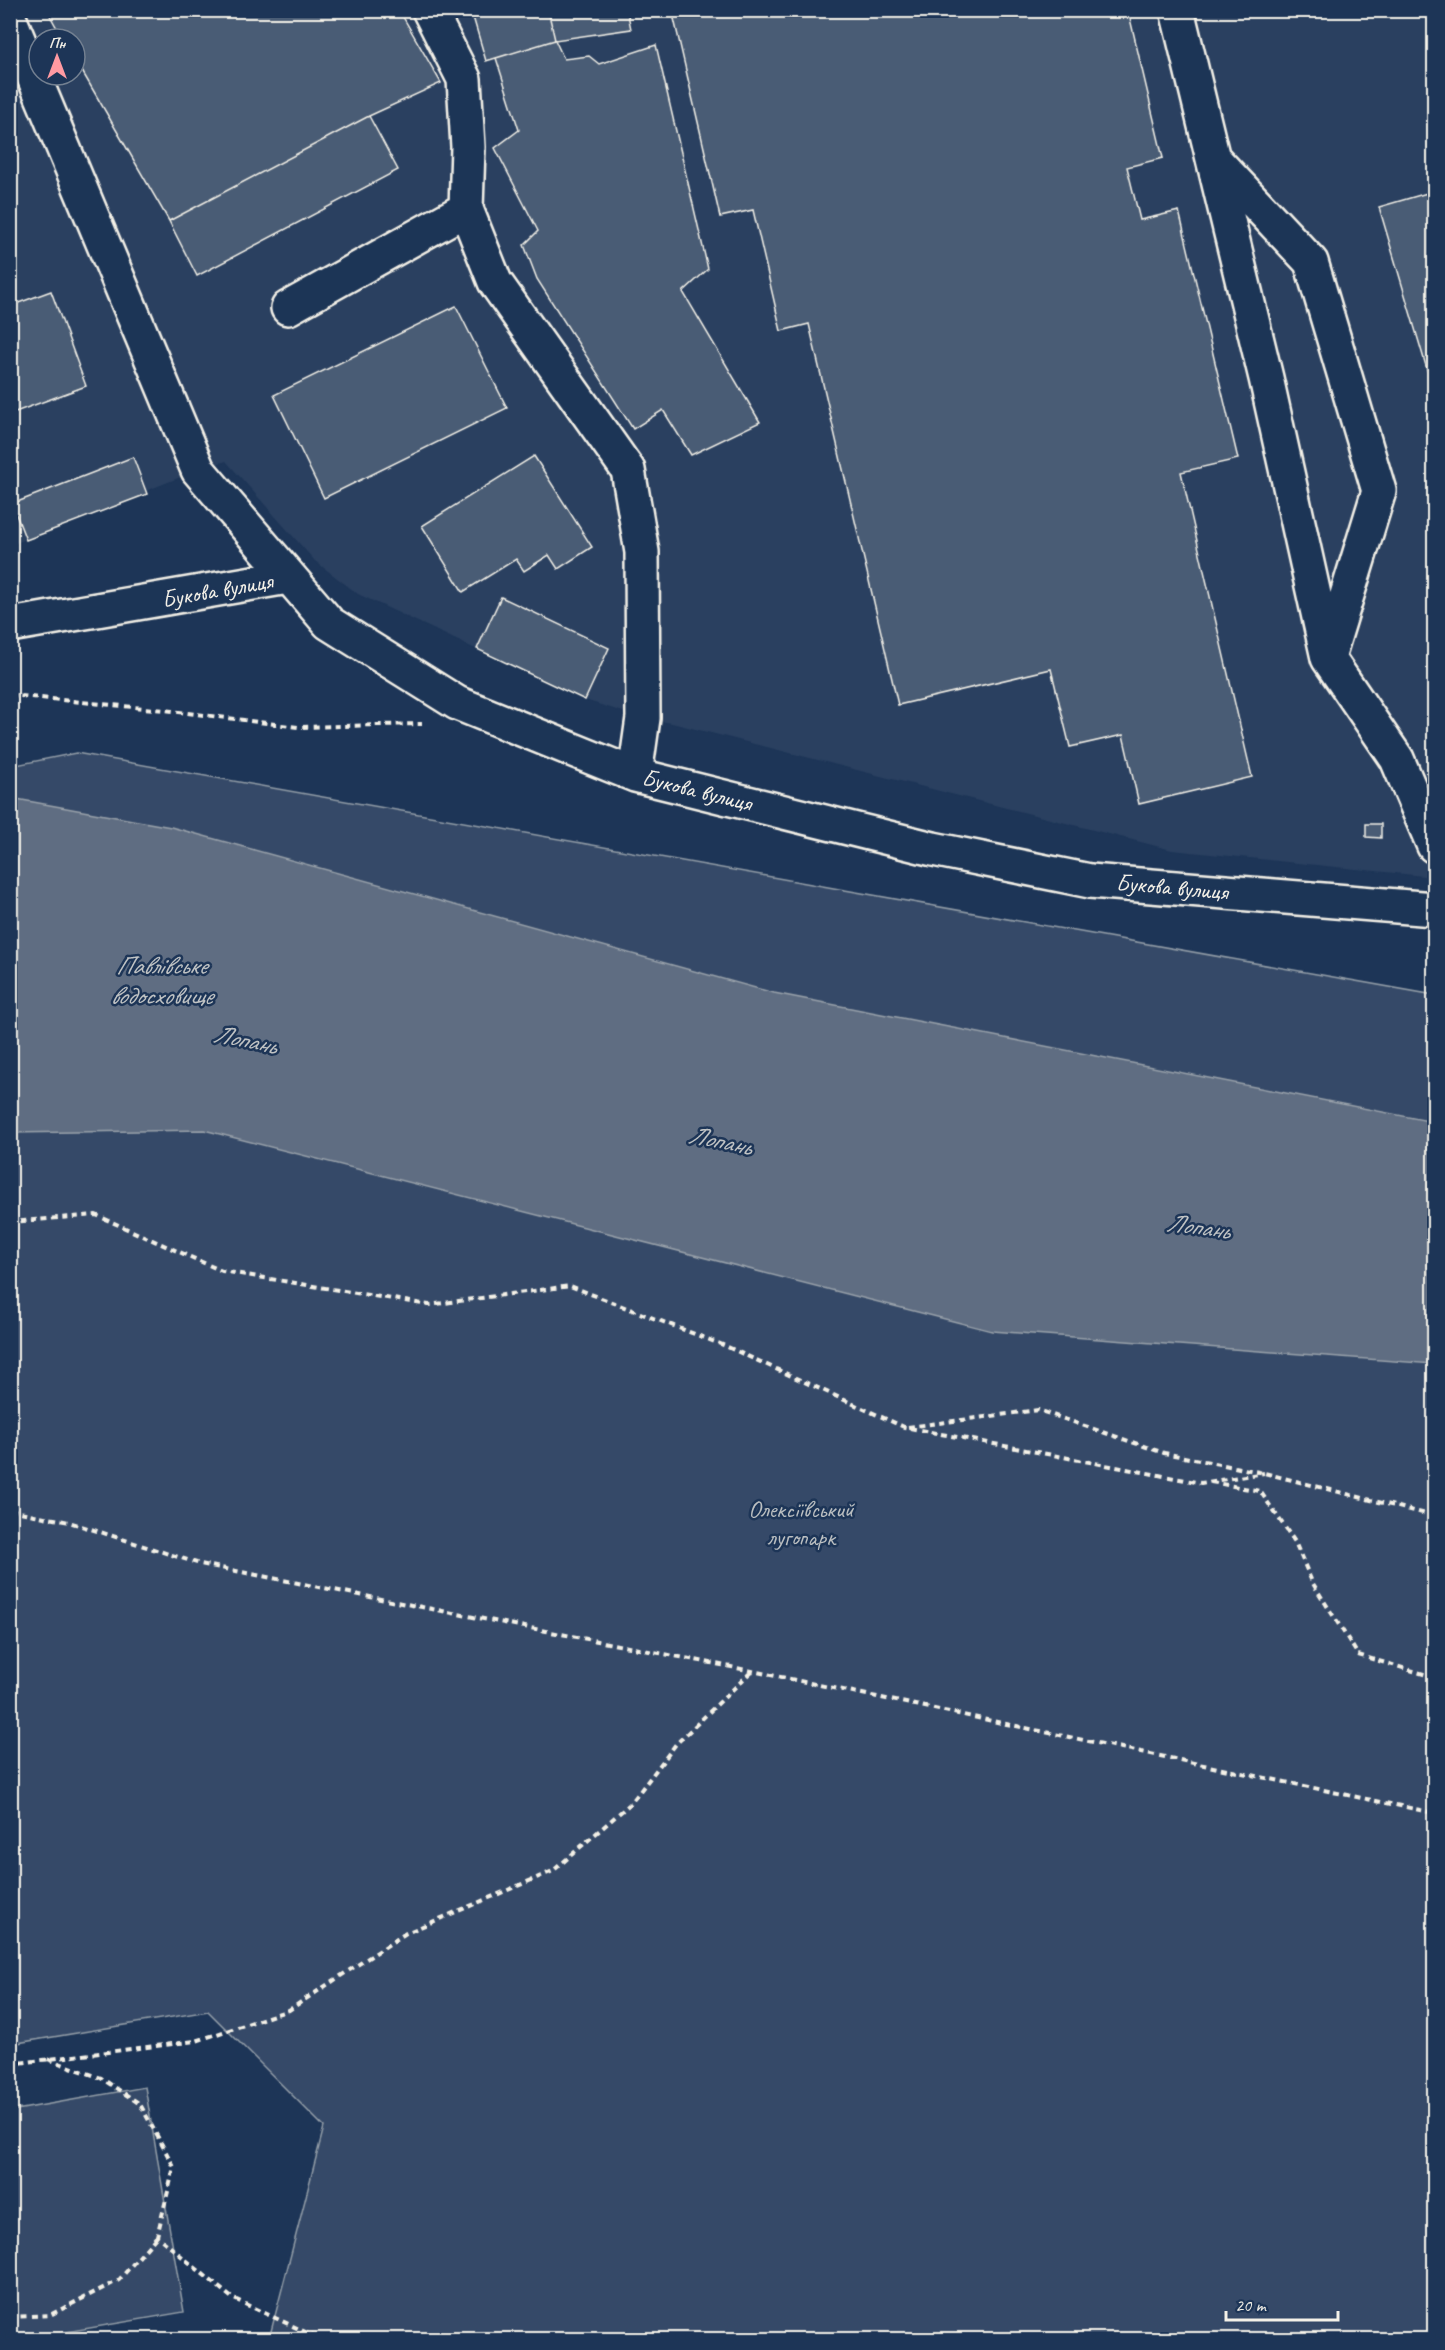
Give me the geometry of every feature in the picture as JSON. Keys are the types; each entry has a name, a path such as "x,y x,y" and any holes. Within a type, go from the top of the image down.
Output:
{"street":[{"path":"429,10 464,79 468,147 465,209 495,282 628,470 642,552 643,718 635,775"},
{"path":"1177,10 1266,378 1328,658 1397,759 1434,846"},
{"path":"10,20 198,470 288,578"},
{"path":"1213,158 1311,262 1379,491 1328,658"},
{"path":"288,308 465,209"},
{"name":"Букова вулиця","path":"10,625 288,578 329,623 457,703 635,775 933,849 1090,880 1434,909"}],"path":[{"path":"10,694 298,727 428,723"},
{"path":"10,1222 96,1215 222,1271 429,1305 570,1286 723,1345 904,1427 1201,1483 1264,1473"},
{"path":"904,1427 1038,1410 1164,1453 1264,1473 1434,1516"},
{"path":"1208,1481 1260,1491 1296,1542 1312,1582 1358,1655 1434,1677"},
{"path":"10,1510 69,1522 200,1564 752,1671 1434,1813"},
{"path":"10,2064 196,2041 289,2010 406,1933 553,1871 631,1803 676,1744 752,1671"},
{"path":"10,2317 50,2315 119,2280 157,2236 174,2167 140,2104 100,2078 47,2059"},
{"path":"157,2236 232,2298 310,2334 330,2340"}],"shaded area":[{"path":"10,11 1434,11 1434,877 1172,850 672,723 643,718 585,700 358,594 315,561 226,461 198,470 11,545"}],"green space":[{"name":"Олексіївський лугопарк","path":"76,753 1434,995 1434,2339 269,2339 324,2127 208,2011 11,2044 11,766"},
{"path":"145,2087 184,2312 25,2339 11,2339 11,2111"}],"water":[{"name":"Павлівське водосховище","path":"11,798 171,827 774,993 1434,1122 1434,1364 992,1331 204,1130 11,1133"}],"building":[{"path":"47,10 399,10 441,83 369,116 169,221 87,80 87,27 56,27"},
{"path":"471,10 548,10 555,40 486,61"},
{"path":"548,10 627,10 631,29 555,40"},
{"path":"672,10 1128,10 1163,158 1127,167 1140,220 1179,211 1238,459 1181,472 1252,777 1139,804 1123,735 1070,747 1051,669 898,705 809,324 781,331 753,210 720,217"},
{"path":"555,40 564,59 589,56 599,64 656,45 708,269 683,292 760,422 691,455 663,410 633,429 537,279 524,245 538,231 495,148 519,130 496,58"},
{"path":"369,116 398,170 197,276 169,221"},
{"path":"1434,191 1434,393 1379,207"},
{"path":"51,291 86,386 10,414 10,306"},
{"path":"456,306 507,408 324,498 274,395"},
{"path":"534,456 592,547 558,569 549,555 524,571 516,559 463,592 422,526"},
{"path":"133,457 147,494 26,540 12,504"},
{"path":"501,597 609,648 585,700 477,649"},
{"path":"1366,824 1381,824 1381,838 1366,837"}],"water label":[{"name":"Лопань","path":"245,1039"},
{"name":"Лопань","path":"720,1140"},
{"name":"Лопань","path":"1198,1226"}]}
